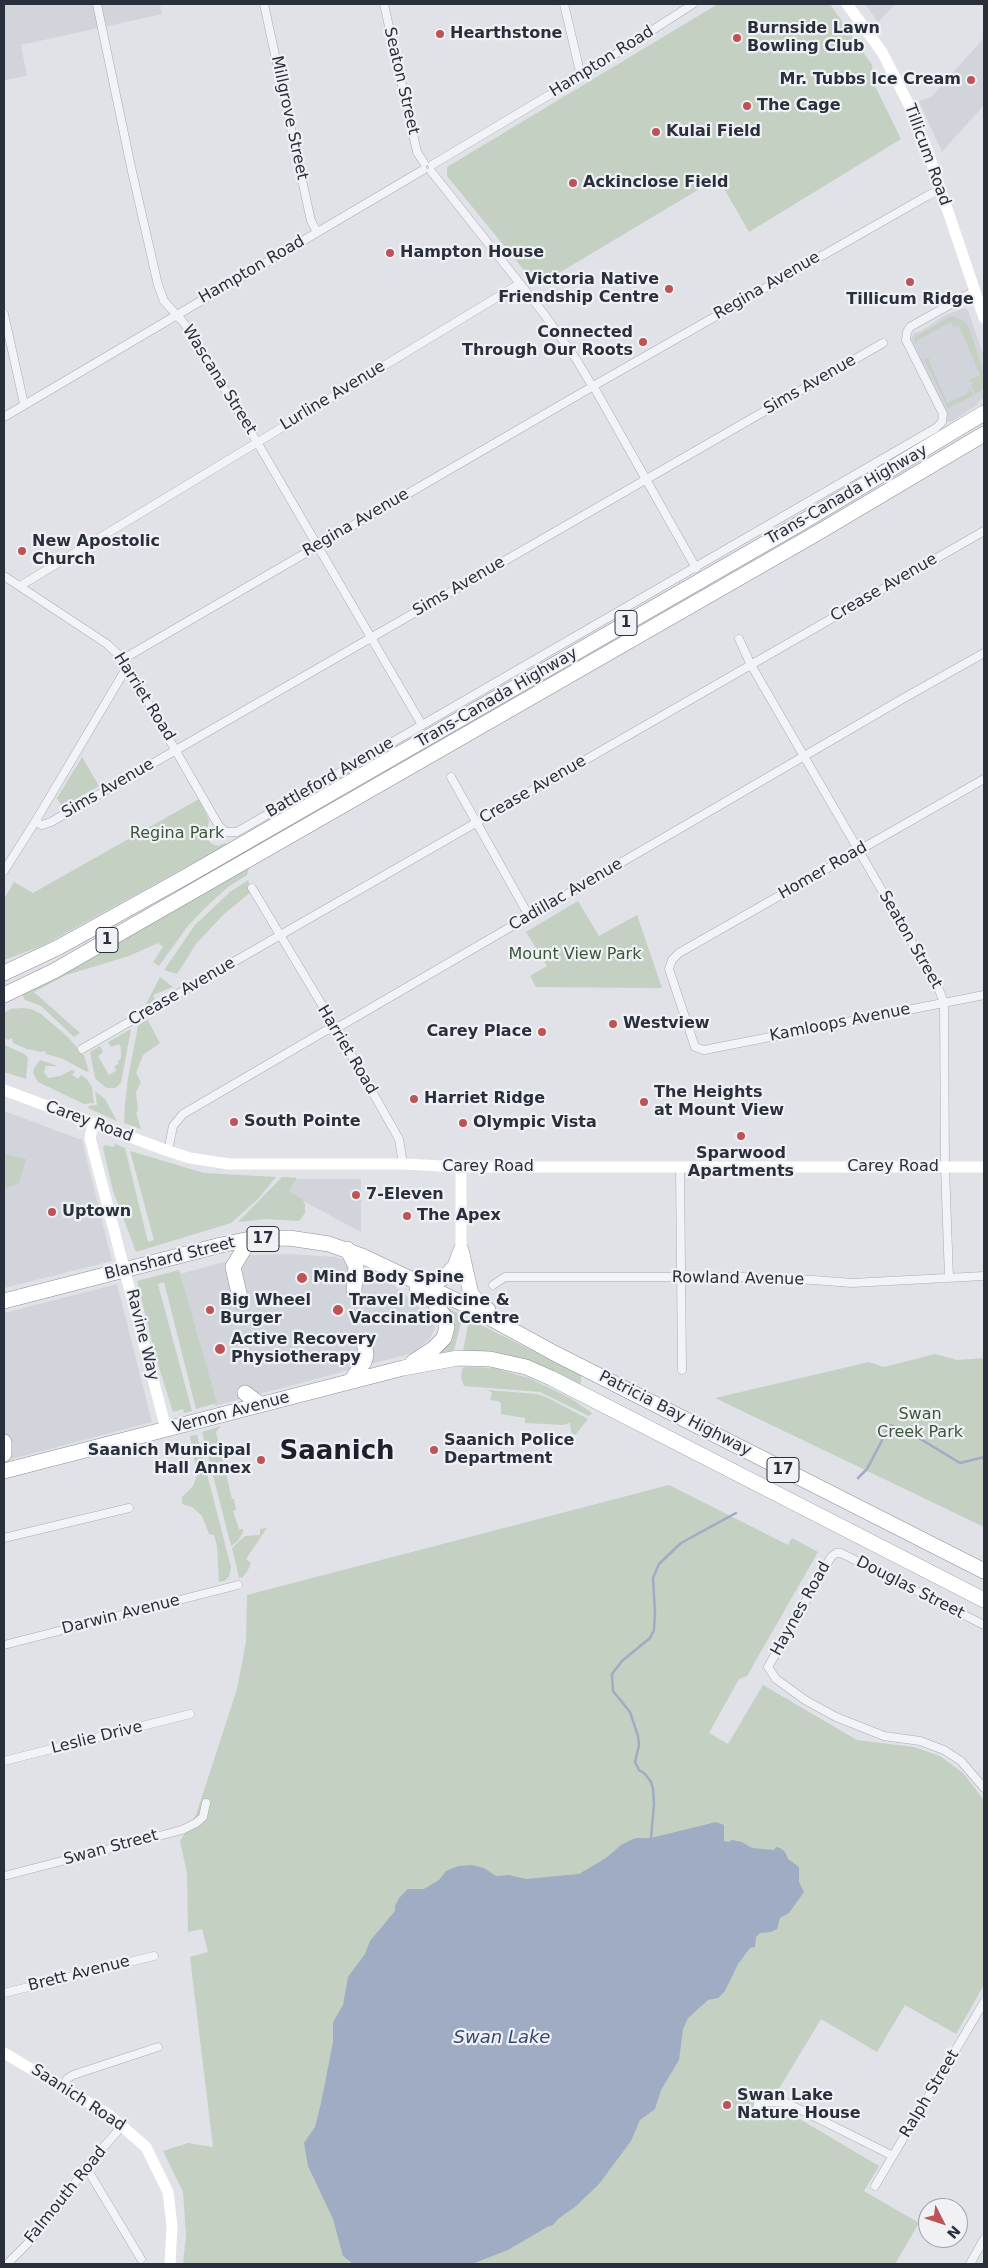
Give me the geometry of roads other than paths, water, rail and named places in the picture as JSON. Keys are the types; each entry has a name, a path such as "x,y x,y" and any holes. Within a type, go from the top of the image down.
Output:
{"highway":[{"name":"Trans-Canada Highway","path":"4,973 59,947 187,876 799,524 984,413"},
{"name":"Trans-Canada Highway","path":"4,994 54,971 827,527 984,434"},
{"name":"Blanshard Street","path":"4,1301 250,1239 310,1240 346,1249 420,1284"},
{"path":"241,1302 233,1267 250,1239"},
{"path":"346,1249 356,1266 354,1290"},
{"path":"420,1284 441,1279 448,1275 455,1266 461,1250"},
{"path":"461,1250 471,1294 480,1304 554,1353"},
{"path":"398,1273 434,1302 444,1316 447,1327 444,1338 433,1349 404,1368"},
{"name":"Patricia Bay Highway","path":"420,1284 499,1321 554,1353 912,1535 984,1569"},
{"path":"351,1381 364,1362 366,1355 364,1341"},
{"name":"Patricia Bay Highway","path":"458,1358 490,1359 509,1362 551,1378 984,1600"},
{"name":"Vernon Avenue","path":"4,1471 351,1381 404,1368 458,1358"},
{"path":"246,1392 260,1405"},
{"path":"4,1442 4,1454"}],"street":[{"name":"Wascana Street","path":"97,4 158,285 164,301 189,331 257,442 422,726"},
{"name":"Millgrove Street","path":"264,4 311,221 317,232"},
{"name":"Seaton Street","path":"384,4 426,165"},
{"path":"564,4 581,76"},
{"name":"Hampton Road","path":"4,417 317,232 426,165 581,76 682,7 693,4"},
{"name":"Tillicum Road","path":"847,4 882,52 927,149 984,318"},
{"path":"426,165 544,314 592,385 696,568"},
{"name":"Regina Avenue","path":"123,659 592,385 926,196 940,190"},
{"name":"Lurline Avenue","path":"20,586 519,284"},
{"name":"Battleford Avenue","path":"226,832 237,832 936,428 942,422 943,414 906,340 907,332 910,327 974,291"},
{"path":"4,314 24,404"},
{"name":"Sims Avenue","path":"35,822 42,825 51,822 644,477 883,343"},
{"name":"Crease Avenue","path":"82,1049 984,531"},
{"name":"Harriet Road","path":"4,576 107,644 123,659 220,826 226,832"},
{"name":"Seaton Street","path":"739,639 751,665 938,987 944,1003 945,1167 950,1278"},
{"name":"Cadillac Avenue","path":"168,1151 173,1126 182,1114 325,1031 342,1025 984,653"},
{"path":"4,871 124,672 129,668"},
{"path":"451,777 530,916"},
{"name":"Homer Road","path":"695,1047 669,975 672,960 679,953 984,780"},
{"name":"Harriet Road","path":"252,888 399,1139 403,1164"},
{"name":"Kamloops Avenue","path":"695,1047 704,1050 984,995"},
{"name":"Carey Road","path":"4,1090 168,1151 190,1158 229,1164 403,1164 461,1167 680,1168 984,1167"},
{"name":"Ravine Way","path":"97,1125 90,1138 125,1270 173,1428"},
{"path":"461,1167 461,1250"},
{"path":"680,1168 682,1370"},
{"name":"Rowland Avenue","path":"493,1285 505,1278 682,1278 814,1280 852,1283 984,1276"},
{"path":"4,1538 129,1508"},
{"name":"Douglas Street","path":"836,1553 852,1558 984,1625"},
{"name":"Haynes Road","path":"836,1553 831,1556 768,1667 776,1679 805,1700 836,1717 884,1736 920,1741 944,1750 961,1761 984,1788"},
{"name":"Darwin Avenue","path":"4,1645 238,1585"},
{"name":"Leslie Drive","path":"4,1761 190,1714"},
{"name":"Swan Street","path":"4,1876 182,1830 196,1823 202,1817 206,1804"},
{"name":"Brett Avenue","path":"4,1993 154,1956"},
{"name":"Ralph Street","path":"876,2186 984,2002"},
{"path":"976,2016 984,2021"},
{"path":"64,2086 67,2079 74,2075 158,2047"},
{"name":"Saanich Road","path":"4,2052 64,2086 123,2125 146,2147 168,2192 172,2226 170,2264"},
{"path":"756,2112 758,2104 763,2102 787,2102 893,2156"},
{"name":"Falmouth Road","path":"7,2264 56,2210 86,2167 123,2125"},
{"path":"86,2167 140,2259"},
{"path":"970,2264 984,2239"}],"water":[{"name":"Swan Lake","path":"716,1822 724,1825 724,1841 742,1842 752,1848 774,1850 776,1847 780,1848 785,1852 788,1859 799,1867 799,1882 804,1892 789,1913 780,1918 777,1929 771,1932 760,1933 756,1937 755,1947 750,1948 738,1964 725,1991 718,1998 708,2000 688,2018 683,2029 679,2060 661,2090 655,2109 640,2120 631,2141 599,2184 553,2225 508,2250 472,2264 353,2264 343,2256 333,2219 308,2166 304,2143 315,2127 333,2042 333,2022 343,2005 348,1977 365,1954 370,1941 395,1911 399,1898 408,1889 424,1889 439,1880 446,1871 458,1866 472,1865 484,1868 496,1876 509,1875 526,1879 579,1874 606,1858 621,1845 635,1838 651,1838"}],"waterway":[{"path":"858,1478 867,1469 890,1425 909,1432 960,1463 984,1457"},
{"path":"651,1838 654,1804 653,1789 651,1782 639,1770 635,1762 639,1745 638,1736 630,1712 613,1691 612,1674 622,1661 650,1638 654,1630 653,1578 659,1564 681,1543 736,1513"}],"place":[{"name":"Hearthstone","path":"440,34"},
{"name":"Burnside Lawn Bowling Club","path":"737,38"},
{"name":"Mr. Tubbs Ice Cream","path":"971,80"},
{"name":"The Cage","path":"747,106"},
{"name":"Kulai Field","path":"656,132"},
{"name":"Ackinclose Field","path":"573,183"},
{"name":"Hampton House","path":"390,253"},
{"name":"Tillicum Ridge","path":"910,282"},
{"name":"Victoria Native Friendship Centre","path":"669,289"},
{"name":"Connected Through Our Roots","path":"643,342"},
{"name":"New Apostolic Church","path":"22,551"},
{"name":"Westview","path":"613,1024"},
{"name":"Carey Place","path":"542,1032"},
{"name":"Harriet Ridge","path":"414,1099"},
{"name":"The Heights at Mount View","path":"644,1102"},
{"name":"South Pointe","path":"234,1122"},
{"name":"Olympic Vista","path":"463,1123"},
{"name":"Sparwood Apartments","path":"741,1136"},
{"name":"7-Eleven","path":"356,1195"},
{"name":"Uptown","path":"52,1212"},
{"name":"The Apex","path":"407,1216"},
{"name":"Mind Body Spine","path":"302,1278"},
{"name":"Big Wheel Burger","path":"210,1310"},
{"name":"Travel Medicine & Vaccination Centre","path":"338,1310"},
{"name":"Active Recovery Physiotherapy","path":"220,1349"},
{"name":"Saanich Police Department","path":"434,1450"},
{"name":"Saanich Municipal Hall Annex","path":"261,1460"},
{"name":"Swan Lake Nature House","path":"727,2105"}],"district":[{"name":"Saanich","path":"337,1452"}],"park label":[{"name":"Regina Park","path":"177,834"},
{"name":"Mount View Park","path":"575,955"},
{"name":"Swan Creek Park","path":"920,1424"}]}
